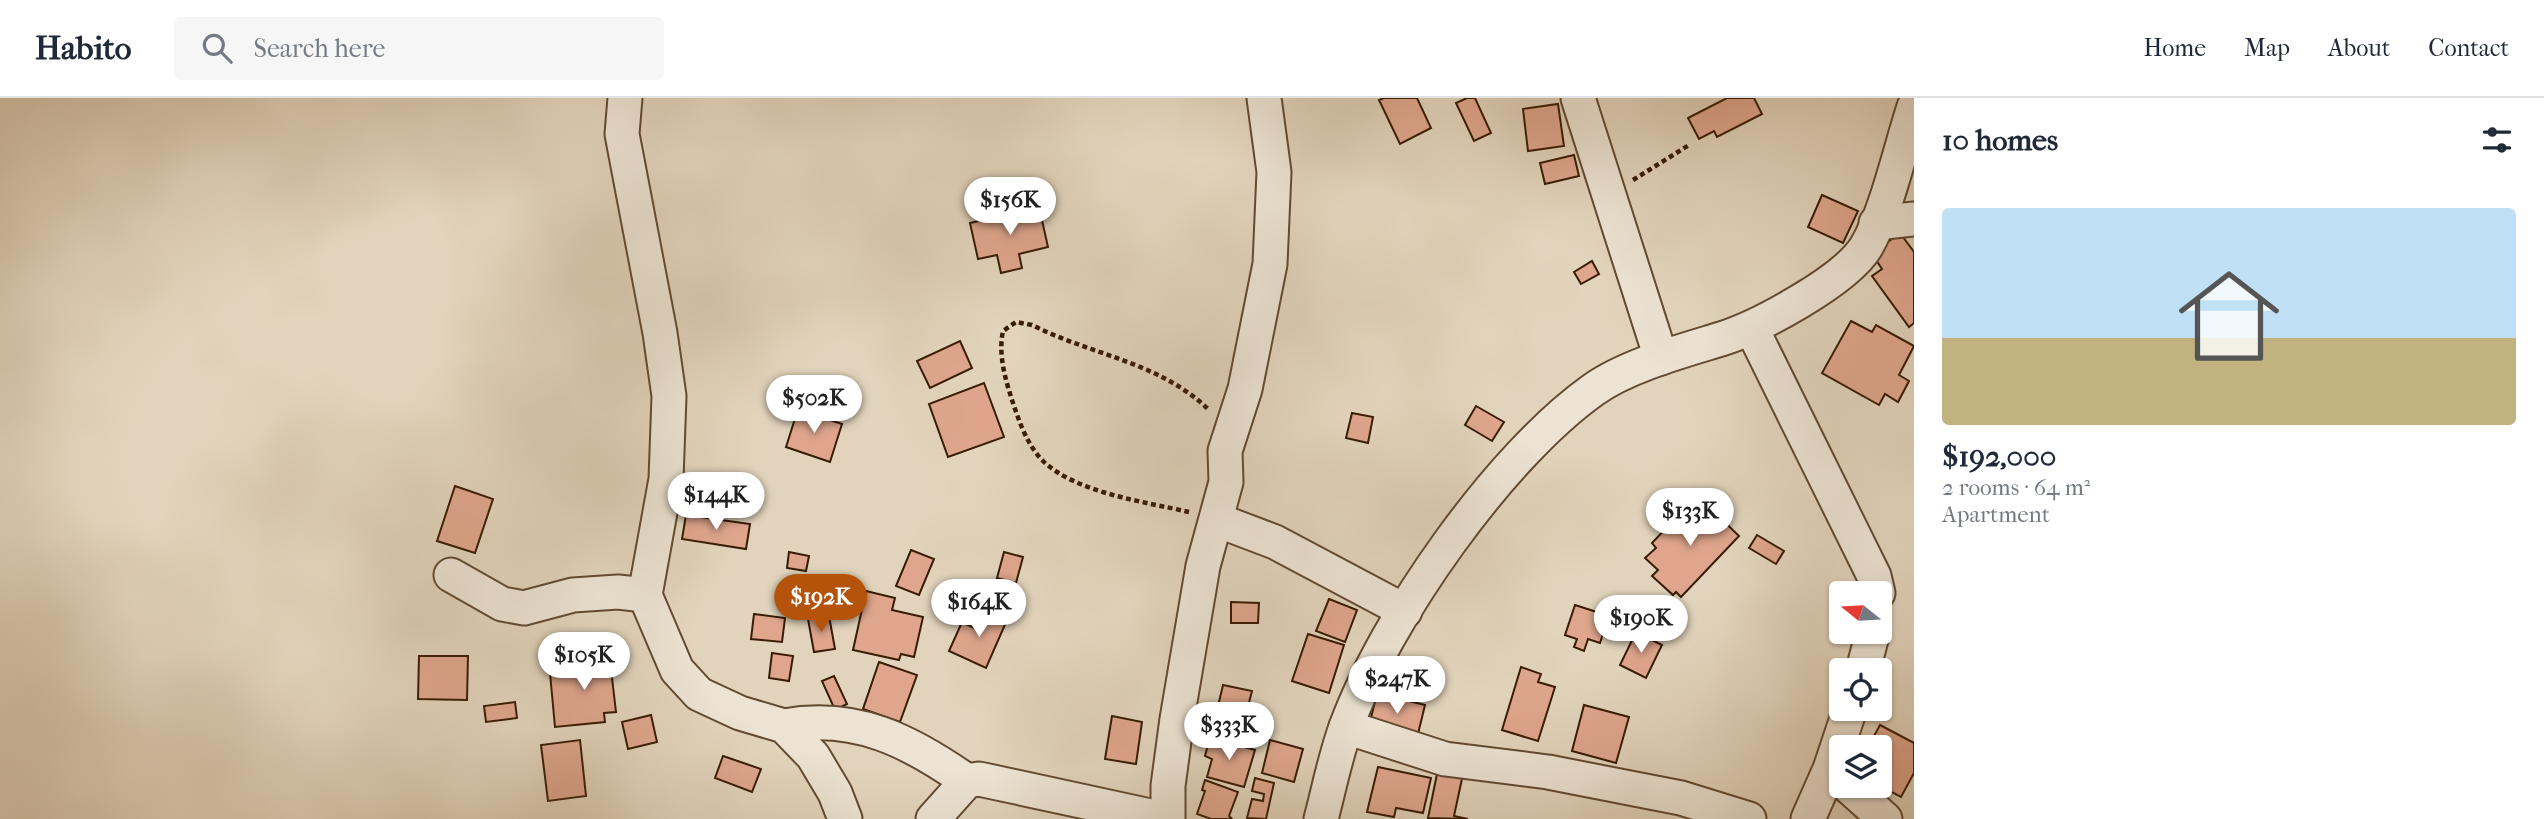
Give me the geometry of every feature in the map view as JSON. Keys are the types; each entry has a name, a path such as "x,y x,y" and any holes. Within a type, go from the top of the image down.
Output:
{"street":[{"path":"625,98 622,134 660,333 669,396 666,479 645,595 677,670 699,694 740,713 784,726 817,722 859,727 894,736 923,750 967,781"},
{"path":"933,819 967,781 979,779 1166,819 1177,719 1203,566 1226,482 1225,451 1245,389 1270,264 1274,172 1264,98"},
{"path":"1578,98 1661,358"},
{"path":"1321,819 1346,727 1371,672 1405,611 1452,540 1523,451 1594,388 1661,358 1752,329 1822,287 1865,248 1876,223 1914,107"},
{"path":"1876,223 1914,219"},
{"path":"1752,329 1875,581"},
{"path":"1217,520 1275,542 1405,611"},
{"path":"451,575 502,604 524,608 573,595 618,592 645,595"},
{"path":"784,726 813,756 835,793 845,819"},
{"path":"1346,727 1445,759 1548,772 1681,798 1749,819"},
{"path":"1808,819 1829,792"},
{"path":"1862,798 1885,819"}],"path":[{"path":"1608,191 1642,176 1689,145"},
{"path":"1217,520 1110,493 1058,474 1041,460 1020,427 1006,382 1001,349 1003,331 1008,325 1023,322 1153,371 1189,391 1216,417 1225,451"}],"building":[{"path":"1417,98 1431,128 1400,144 1379,100"},
{"path":"1475,98 1491,133 1474,141 1456,103"},
{"path":"1727,98 1754,98 1762,114 1717,137 1714,131 1699,139 1688,118"},
{"path":"1558,104 1564,146 1528,151 1523,109"},
{"path":"1574,155 1579,176 1545,184 1540,163"},
{"path":"1822,195 1858,211 1843,243 1808,227"},
{"path":"1039,207 1048,247 1019,254 1022,268 1001,273 997,255 978,259 970,223"},
{"path":"1900,233 1914,252 1914,323 1909,327 1872,276 1882,269 1872,254"},
{"path":"1592,261 1599,274 1581,284 1574,272"},
{"path":"1851,321 1872,332 1876,325 1914,346 1899,375 1909,381 1898,402 1885,394 1879,405 1822,373"},
{"path":"960,341 972,368 930,388 917,361"},
{"path":"984,383 1004,437 948,457 929,404"},
{"path":"1476,406 1504,422 1492,441 1465,425"},
{"path":"798,409 842,424 830,462 786,447"},
{"path":"1352,413 1373,417 1368,443 1346,438"},
{"path":"455,486 493,499 475,553 437,541"},
{"path":"1703,501 1739,536 1681,597 1676,592 1673,595 1652,576 1658,570 1645,558 1656,548 1652,543 1687,506 1692,512"},
{"path":"686,515 750,524 746,549 682,539"},
{"path":"1757,535 1784,551 1776,564 1749,548"},
{"path":"911,550 934,559 919,595 896,586"},
{"path":"789,552 809,556 806,571 787,568"},
{"path":"1004,552 1023,557 1016,583 997,578"},
{"path":"789,584 808,587 807,597 788,595"},
{"path":"866,591 895,598 892,610 923,617 914,657 901,654 899,660 853,650"},
{"path":"1329,599 1357,610 1345,642 1316,631"},
{"path":"1231,602 1259,603 1258,623 1231,623"},
{"path":"1575,605 1609,616 1600,643 1588,639 1584,651 1574,647 1577,639 1565,635"},
{"path":"985,610 1007,620 986,668 949,651 962,622 976,629"},
{"path":"754,614 785,618 782,642 751,639"},
{"path":"829,616 835,649 814,652 808,619"},
{"path":"1636,632 1662,645 1646,678 1620,665"},
{"path":"1308,634 1344,645 1329,693 1292,681"},
{"path":"609,652 616,712 604,713 605,722 555,727 550,673 576,671 574,656"},
{"path":"772,653 793,656 789,681 769,678"},
{"path":"419,656 468,656 467,700 418,699"},
{"path":"879,662 917,675 900,722 863,709"},
{"path":"1521,667 1541,674 1538,682 1555,687 1538,741 1502,730"},
{"path":"834,676 847,704 835,710 822,681"},
{"path":"1223,685 1252,691 1243,726 1215,719"},
{"path":"1377,693 1425,705 1417,738 1369,726"},
{"path":"515,702 517,718 486,722 484,706"},
{"path":"1584,705 1629,717 1616,763 1572,751"},
{"path":"651,715 657,742 628,749 622,722"},
{"path":"1112,716 1142,722 1136,764 1105,759"},
{"path":"1880,725 1914,743 1914,773 1901,797 1892,792 1892,735 1875,735"},
{"path":"1210,737 1255,750 1244,787 1207,777 1212,759 1205,756"},
{"path":"580,740 586,796 548,801 541,745"},
{"path":"1270,740 1303,749 1294,782 1262,773"},
{"path":"723,756 761,769 752,792 715,778"},
{"path":"1378,767 1431,778 1423,813 1396,808 1394,817 1367,812"},
{"path":"1438,769 1463,774 1454,816 1468,819 1428,818"},
{"path":"1255,778 1274,783 1266,819 1247,818 1252,799 1263,801 1264,794 1252,791"},
{"path":"1205,780 1238,792 1229,816 1232,819 1211,819 1197,814 1205,791 1202,790"}]}
